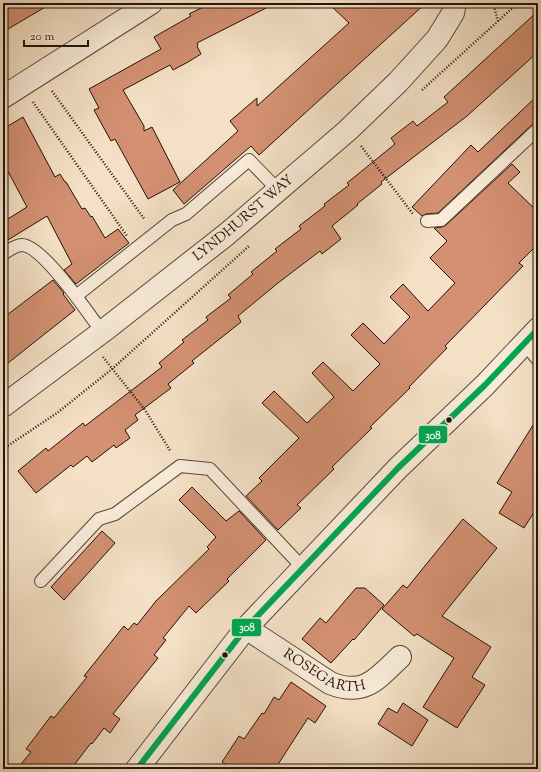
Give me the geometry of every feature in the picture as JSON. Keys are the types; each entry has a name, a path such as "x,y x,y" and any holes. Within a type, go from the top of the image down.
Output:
{"street":[{"path":"3,97 151,3"},
{"name":"LYNDHURST WAY","path":"3,406 102,332 227,234 348,131 398,82 437,39 453,13 455,3"},
{"path":"137,769 246,628 398,468 485,385 531,336"},
{"name":"ROSEGARTH","path":"246,628 330,683 342,688 356,688 369,684 400,657"}],"lane":[{"path":"427,221 441,220 538,129"},
{"path":"76,296 172,220 186,214 249,160 278,190"},
{"path":"3,254 17,246 23,245 31,248 60,274 102,332"},
{"path":"531,336 538,360"},
{"path":"41,581 99,520 115,514 180,466 210,469 303,568"}],"path":[{"path":"493,3 498,21"},
{"path":"39,73 155,234"},
{"path":"21,85 136,249"},
{"path":"348,131 419,222 427,221"},
{"path":"112,369 145,410 180,466"}],"building":[{"path":"3,3 52,3 3,32"},
{"path":"211,3 276,3 197,43 201,54 188,62 173,70 170,65 123,90 144,126 144,131 152,127 180,182 148,199 115,139 111,141 94,110 99,108 89,89 161,49 154,37 191,16 189,14"},
{"path":"328,3 426,3 259,155 251,146 184,204 173,190 238,131 230,121 257,98 257,106 349,23"},
{"path":"538,11 538,52 467,116 381,182 382,184 332,226 341,239 322,254 320,251 238,316 241,322 192,361 194,363 168,384 171,388 135,415 138,420 125,430 130,438 116,448 114,445 92,462 87,456 73,467 71,465 36,493 18,471 46,448 48,451 83,423 85,426 162,367 159,363 184,342 182,340 208,320 206,317 231,298 228,295 253,274 251,272 277,251 275,249 301,229 299,226 325,206 324,204 349,185 347,183 395,144 391,138 413,121 417,126 448,102 444,97"},
{"path":"538,95 538,119 438,213 426,214 422,216 412,207 471,145 478,152"},
{"path":"23,117 55,177 60,174 82,209 85,208 91,217 92,216 105,238 118,229 129,243 76,284 64,270 72,264 47,216 3,243 3,222 27,207 3,162 3,129"},
{"path":"512,164 520,172 508,183 538,212 538,244 519,263 523,266 445,346 447,348 409,387 410,388 370,427 372,428 332,467 334,469 297,505 301,508 278,530 246,496 262,481 259,478 299,438 262,403 274,391 307,423 334,397 312,373 323,362 353,391 380,364 351,335 363,323 384,344 410,317 390,297 403,284 428,311 455,283 430,258 447,241 434,228 446,225"},
{"path":"53,280 75,310 3,367 3,318"},
{"path":"538,417 538,506 524,528 499,513 512,492 497,483"},
{"path":"192,487 226,521 239,511 266,540 227,579 229,581 196,613 189,606 163,638 166,640 154,655 158,658 113,714 120,719 110,733 104,728 71,769 17,769 31,752 26,749 51,716 54,718 87,677 84,676 124,626 128,630 134,623 137,625 156,601 209,549 207,547 216,537 179,500"},
{"path":"463,519 497,548 442,616 491,647 472,677 485,685 457,728 423,707 454,658 417,634 414,636 382,609 403,585 407,588"},
{"path":"102,531 115,543 64,600 51,587"},
{"path":"356,588 365,588 384,605 354,640 353,639 331,663 302,639 320,618 326,623"},
{"path":"291,682 326,706 315,723 308,718 275,769 232,769 222,762 239,736 244,739 262,713 264,714 274,697 279,700"},
{"path":"403,703 428,720 412,746 378,724 388,708 397,713"}],"transit line":[{"name":"308","path":"137,769 246,628 398,468 485,385 538,329"}]}
